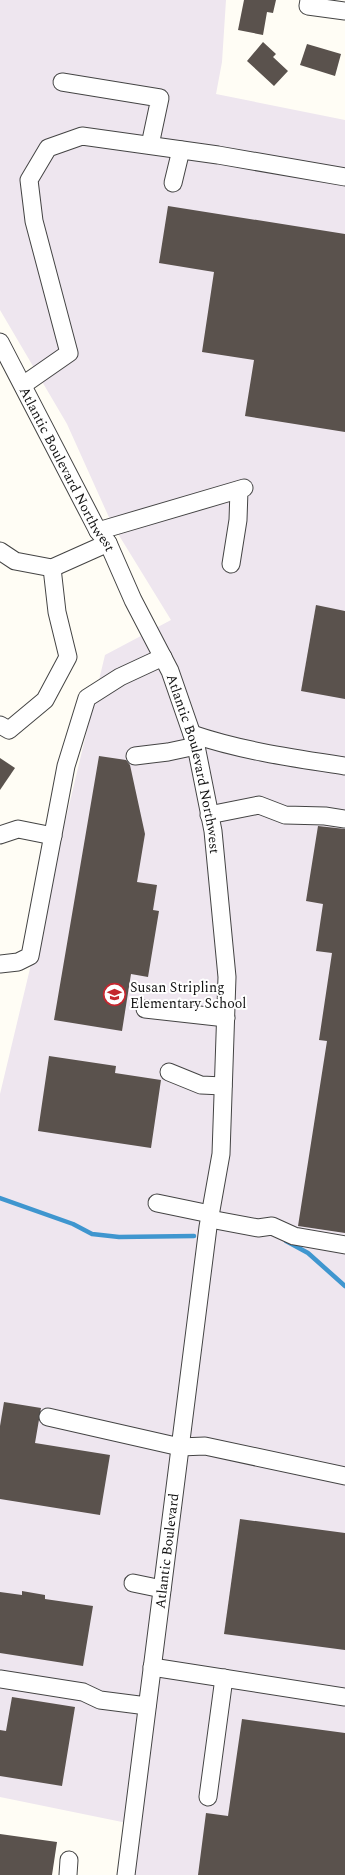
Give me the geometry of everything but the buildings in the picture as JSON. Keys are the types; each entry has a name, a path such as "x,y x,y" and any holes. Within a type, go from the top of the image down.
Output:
{"street":[{"path":"309,0 308,6 345,11"},
{"path":"62,82 160,98 150,145"},
{"path":"22,385 69,353 34,221 29,180 48,148 82,136 150,145 345,177"},
{"path":"173,183 181,150"},
{"name":"Atlantic Boulevard Northwest","path":"0,342 103,537 170,671 194,740 210,815 227,977 221,1154 209,1220"},
{"path":"0,551 15,561 52,568 103,537 242,489 231,564"},
{"path":"0,725 9,730 45,700 68,657 57,612 52,568"},
{"path":"0,964 18,962 30,956 66,766 87,698 120,677 163,657"},
{"path":"135,756 168,752 194,740 279,756 345,766"},
{"path":"210,815 259,805 285,815 325,816 345,819"},
{"path":"0,835 18,829 53,836"},
{"path":"145,1009 226,1018"},
{"path":"169,1072 201,1085 223,1086"},
{"path":"157,1202 209,1220 258,1228 272,1226 294,1236 345,1245"},
{"name":"Atlantic Boulevard","path":"126,1875 209,1220"},
{"path":"48,1416 180,1447 205,1446 345,1476"},
{"path":"133,1583 162,1589"},
{"path":"152,1667 345,1697"},
{"path":"208,1797 224,1678"},
{"path":"0,1679 84,1692 100,1700 147,1706"},
{"path":"0,1689 66,1699 85,1704 100,1700"}],"shaded area":[{"path":"0,0 226,0 222,62 216,94 345,120 345,1875 120,1875 127,1823 0,1797 0,1094 105,655 171,620 112,524 67,424 0,310"}],"waterway":[{"path":"0,1198 73,1224 92,1234 119,1237 194,1236"},
{"path":"286,1241 308,1253 345,1286"}],"place":[{"name":"Susan Stripling Elementary School","path":"114,995"}]}
